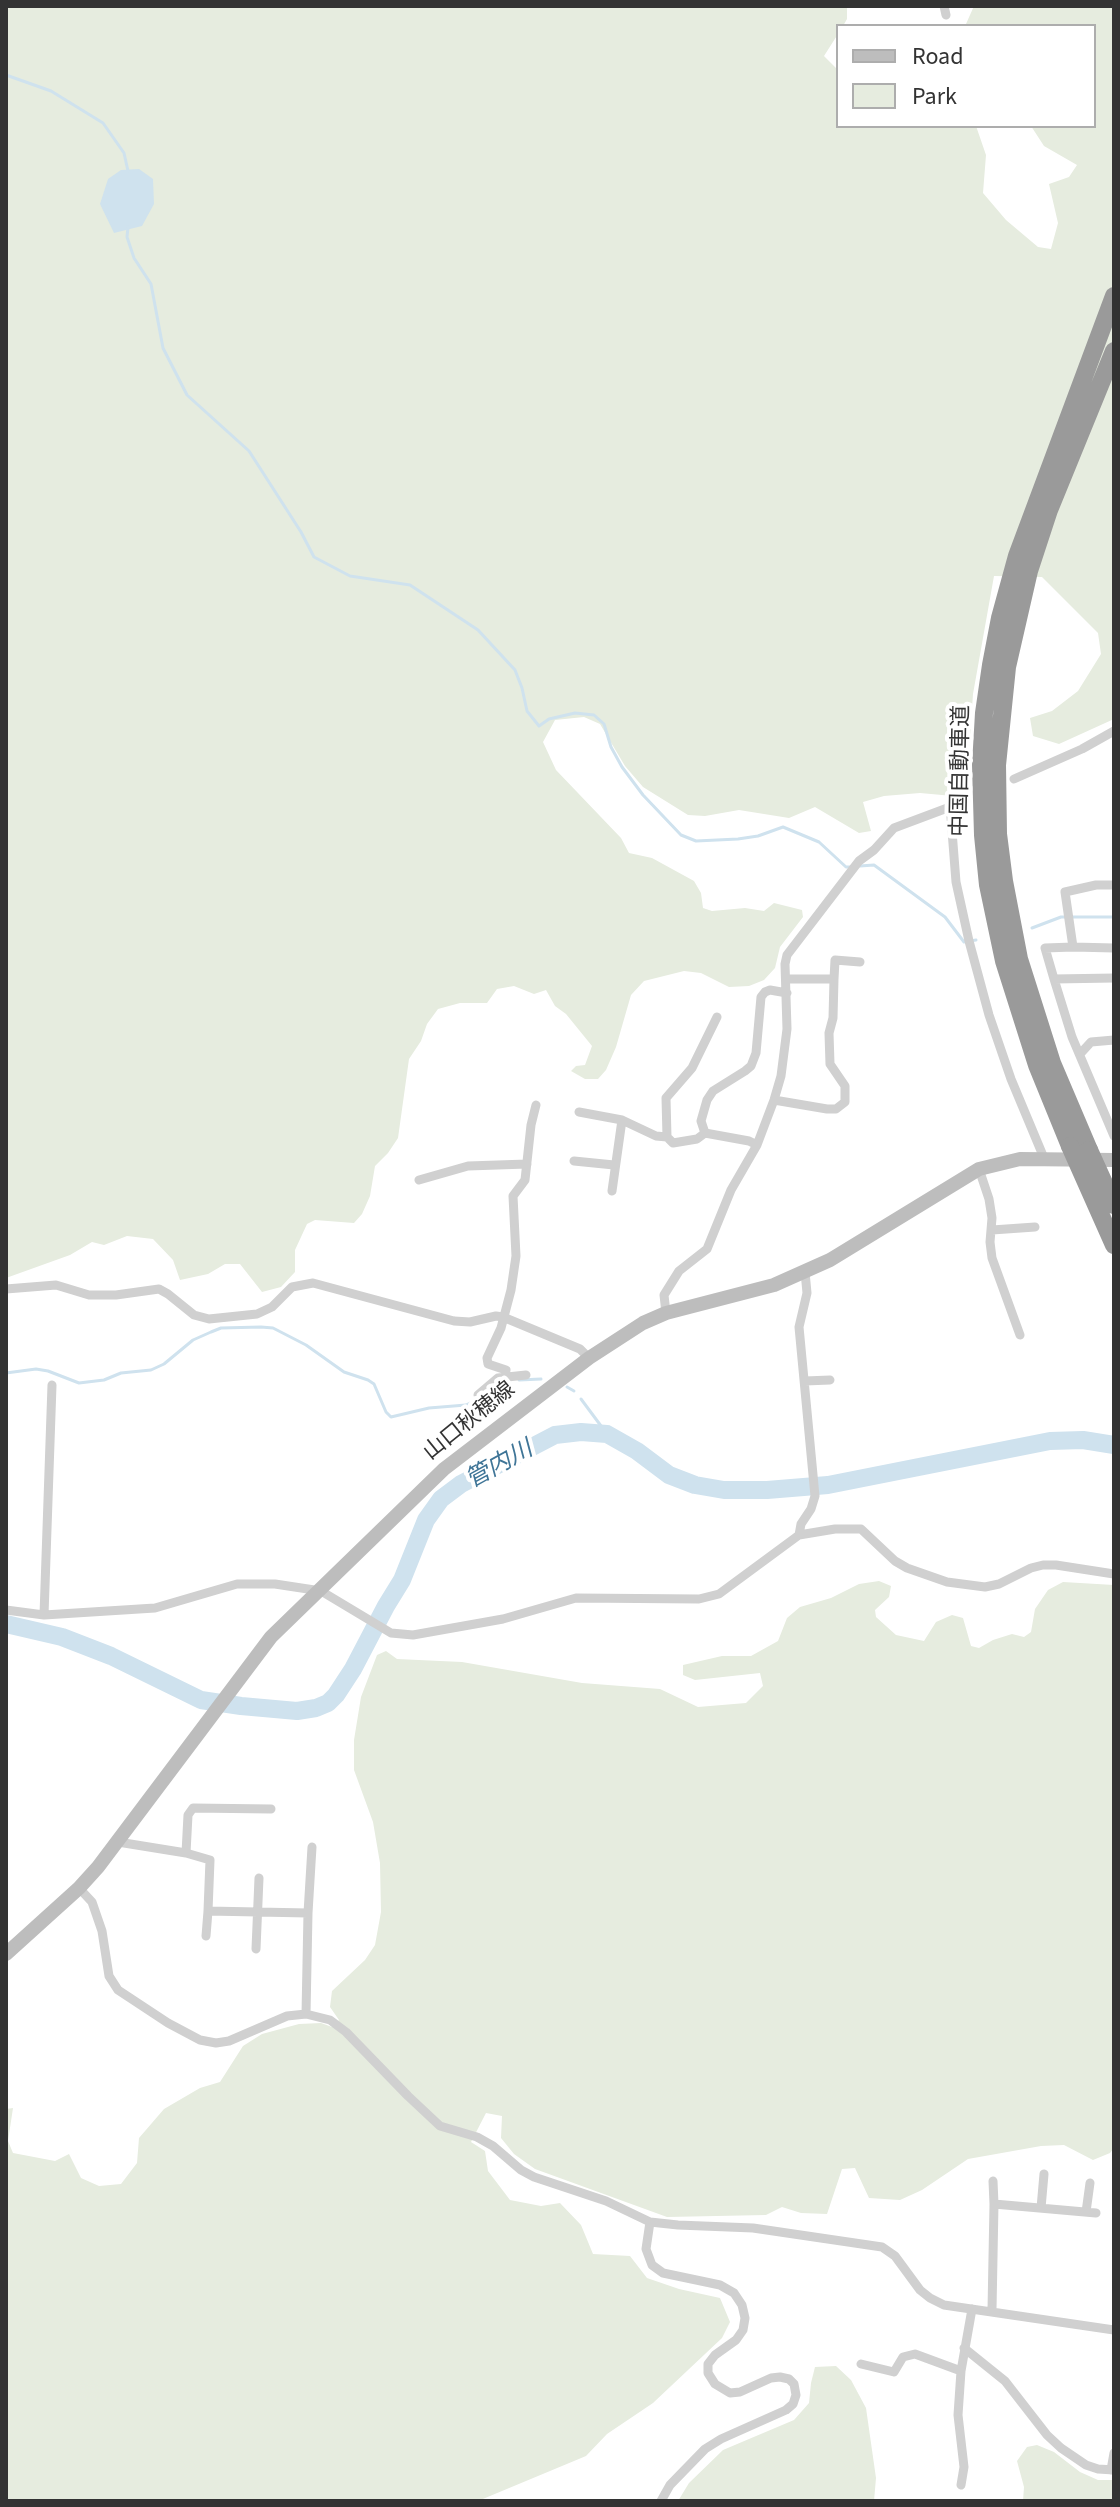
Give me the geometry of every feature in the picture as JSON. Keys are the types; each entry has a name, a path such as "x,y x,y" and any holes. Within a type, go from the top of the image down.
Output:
{"highway":[{"name":"中国自動車道","path":"1114,296 1017,556 991,665 981,765 988,885 1004,961 1028,1041 1114,1245"},
{"name":"中国自動車道","path":"1114,351 1049,510 1029,571 1007,667 997,765 998,834 1019,959 1052,1063 1114,1205"}],"main road":[{"name":"山口秋穂線","path":"6,1954 79,1888 118,1842 271,1637 444,1469 589,1358 643,1323 666,1313 774,1285 830,1260 979,1169 1020,1159 1114,1160"}],"street":[{"path":"1014,779 1114,731"},
{"path":"666,1313 664,1295 670,1282 707,1249 731,1190 757,1145 774,1100 784,1061 787,1029 787,955 859,861 894,828 966,801"},
{"path":"950,805 956,882 969,941 989,1015 1044,1158"},
{"path":"1073,947 1065,892 1096,885 1114,885"},
{"path":"1113,1131 1072,1037 1045,948 1114,948"},
{"path":"774,1100 827,1109 836,1109 845,1102 845,1086 830,1064 829,1033 833,1018 835,960 860,962"},
{"path":"1054,979 1114,978"},
{"path":"786,979 834,979"},
{"path":"705,1133 701,1121 713,1091 751,1066 756,1053 761,997 770,990 787,993"},
{"path":"667,1137 666,1098 692,1068 717,1017"},
{"path":"1080,1054 1091,1042 1114,1040"},
{"path":"505,1376 506,1370 488,1364 487,1358 511,1290 516,1256 513,1196 525,1180 536,1105"},
{"path":"579,1112 622,1120 656,1136 667,1137 673,1143 697,1139 705,1133 757,1145"},
{"path":"612,1191 622,1120"},
{"path":"574,1161 614,1165"},
{"path":"419,1180 468,1166 527,1164"},
{"path":"979,1169 989,1199 992,1258 1020,1335"},
{"path":"992,1230 1035,1227"},
{"path":"799,1535 815,1496 799,1327 807,1293 805,1272"},
{"path":"6,1289 56,1285 89,1295 159,1289 194,1315 209,1319 257,1314 272,1307 292,1287 313,1283 454,1321 503,1317 580,1349 589,1358"},
{"path":"478,1395 498,1378 526,1375"},
{"path":"805,1381 830,1380"},
{"path":"44,1615 52,1385"},
{"path":"6,1610 44,1615 155,1608 237,1584 275,1584 321,1591 371,1622 398,1634 423,1633 503,1619 576,1598 699,1599 719,1594 799,1535 835,1529 861,1529 895,1561 907,1568 947,1582 971,1586 999,1584 1043,1565 1114,1574"},
{"path":"186,1853 188,1815 193,1808 271,1809"},
{"path":"118,1842 210,1860 206,1936"},
{"path":"306,2014 312,1847"},
{"path":"256,1949 259,1878"},
{"path":"79,1888 92,1902 102,1931 109,1976 118,1990 200,2040 216,2043 245,2035 287,2016 306,2014 330,2020 346,2032 440,2126 477,2137 534,2177 606,2201 650,2222 753,2228 882,2247 895,2256 920,2290 944,2305 1114,2330"},
{"path":"208,1911 308,1913"},
{"path":"1041,2208 1044,2174"},
{"path":"992,2310 993,2181"},
{"path":"994,2204 1091,2212 1090,2183"},
{"path":"650,2222 646,2249 652,2265 663,2273 720,2285 734,2293 742,2305 745,2318 743,2330 708,2364 708,2373 715,2384 730,2393 740,2392 780,2377 794,2384 796,2395 793,2404 786,2410 705,2449 670,2485 661,2501"},
{"path":"961,2485 964,2467 958,2415 964,2348 972,2309"},
{"path":"964,2348 1005,2381 1047,2435 1061,2448 1086,2465 1098,2469 1113,2470 1114,2453"},
{"path":"861,2364 894,2372 903,2357 915,2354 961,2371"}],"green space":[{"path":"6,6 847,6 847,19 844,24 836,24 836,37 824,56 836,68 836,128 977,128 986,155 983,193 1006,220 1038,247 1051,249 1058,223 1049,184 1069,177 1077,165 1044,146 1032,128 1096,128 1096,24 966,24 974,6 1114,6 1114,719 1059,744 1033,736 1030,718 1052,711 1078,691 1101,654 1098,633 1042,577 994,576 973,694 967,780 953,796 920,793 884,796 863,802 871,831 859,833 815,807 789,818 739,810 705,816 688,815 643,787 625,766 600,724 584,717 555,720 543,742 556,770 621,838 629,853 652,858 694,881 701,893 703,908 712,911 745,908 764,911 774,903 802,910 803,917 780,947 775,968 764,980 749,986 729,987 701,973 684,971 644,981 631,995 616,1047 606,1070 598,1079 585,1079 571,1071 576,1066 585,1065 592,1046 566,1014 555,1006 546,990 534,994 514,986 497,989 487,1003 460,1003 438,1009 409,1059 398,1138 375,1166 370,1196 362,1214 354,1223 315,1220 307,1224 295,1250 295,1272 281,1287 262,1292 240,1264 225,1264 208,1274 180,1280 173,1260 153,1239 127,1236 104,1245 92,1242 70,1255 6,1278"},
{"path":"879,1581 891,1586 889,1597 875,1610 876,1617 896,1635 924,1641 936,1622 952,1615 963,1618 971,1646 979,1648 1012,1634 1024,1637 1031,1632 1035,1609 1048,1590 1063,1582 1114,1585 1114,2148 1110,2153 1093,2160 1064,2145 968,2159 922,2190 900,2200 869,2198 855,2168 842,2169 827,2214 801,2213 782,2207 766,2215 667,2217 535,2169 514,2154 501,2138 502,2116 486,2113 471,2142 485,2151 488,2171 510,2200 541,2206 560,2203 581,2225 593,2254 630,2256 647,2278 720,2298 730,2322 722,2338 653,2403 607,2434 586,2456 478,2501 6,2501 6,2109 13,2108 8,2141 13,2153 55,2161 69,2154 81,2178 99,2186 121,2184 137,2163 139,2138 164,2109 200,2088 220,2082 243,2046 262,2034 299,2024 321,2023 332,2027 339,2020 330,2007 332,1991 365,1960 375,1945 381,1912 380,1863 373,1822 354,1770 354,1740 361,1697 377,1655 386,1651 397,1659 462,1662 582,1683 660,1689 698,1707 746,1703 763,1686 760,1673 695,1680 683,1675 683,1665 722,1656 751,1656 778,1641 787,1618 800,1607 831,1598 859,1584"},
{"path":"836,2366 851,2380 866,2408 876,2478 874,2501 678,2501 689,2483 723,2450 794,2420 809,2403 815,2367"},
{"path":"1037,2445 1054,2452 1080,2472 1098,2480 1114,2480 1114,2501 1023,2501 1024,2487 1017,2461 1027,2447"}],"water":[{"path":"139,169 153,179 154,204 142,226 114,233 100,204 108,179 121,170"}],"waterway":[{"path":"6,75 51,91 103,123 124,153 128,171"},
{"path":"128,227 127,237 134,258 151,284 163,348 187,395 249,451 314,557 350,576 410,585 478,630 515,670 527,711 539,726 549,719 575,713 594,715 604,724 611,747 622,767 643,795 681,835 696,841 738,839 783,827 819,842 846,867 852,867"},
{"path":"860,866 874,865 945,917 964,942 976,940"},
{"path":"1032,928 1061,917 1114,917"},
{"path":"6,1373 36,1369 79,1383 104,1380 121,1373 151,1370 164,1364 193,1340 221,1328 261,1327 273,1328 306,1345 344,1372 374,1384 391,1417 429,1408 466,1405 481,1398"},
{"path":"519,1380 541,1379"},
{"path":"567,1387 574,1391"},
{"path":"581,1399 607,1434"},
{"name":"管内川","path":"6,1624 62,1637 111,1656 201,1700 297,1711 316,1708 336,1695 353,1669 402,1580 426,1520 441,1499 461,1484 555,1435 581,1432 607,1434 669,1475 695,1485 724,1490 828,1485 1050,1441 1083,1440 1114,1445"}]}
